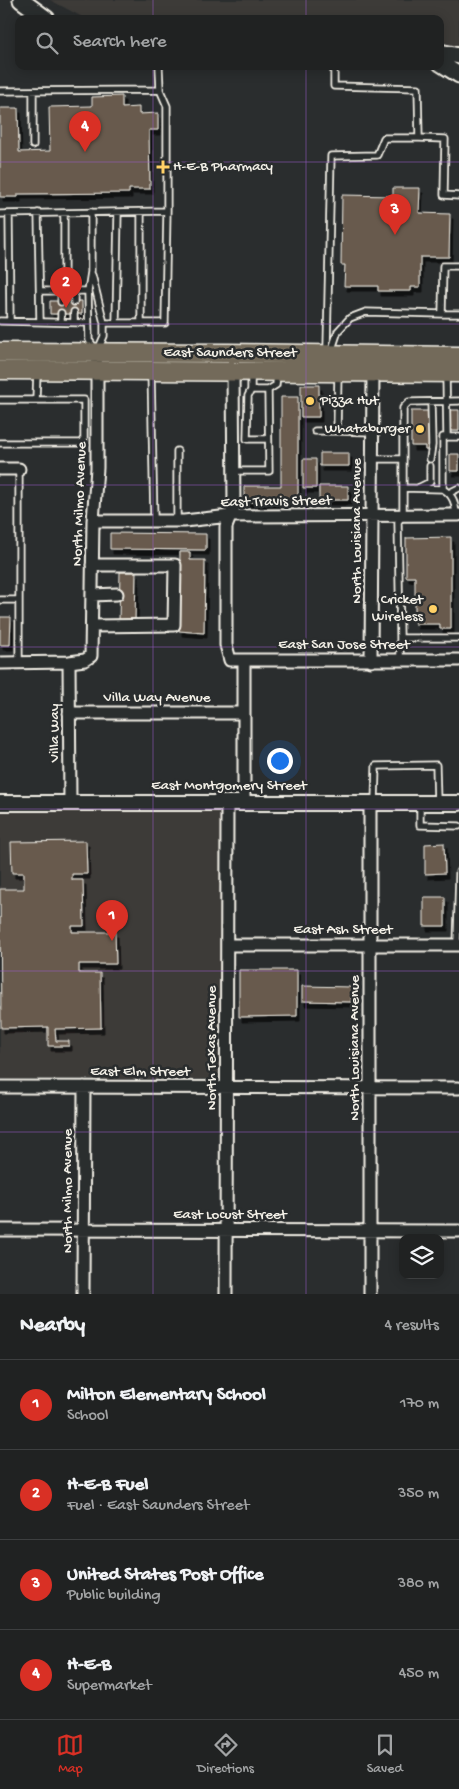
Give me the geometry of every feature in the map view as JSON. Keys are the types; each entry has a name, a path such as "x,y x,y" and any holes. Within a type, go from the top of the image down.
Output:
{"main road":[{"path":"21,0 42,15"},
{"path":"444,53 459,56"},
{"path":"444,65 459,74"},
{"name":"East Saunders Street","path":"0,352 459,356"},
{"path":"203,370 217,364 237,362 320,363 330,354"},
{"name":"East Saunders Street","path":"0,370 452,373"}],"street":[{"name":"North Milmo Avenue","path":"69,662 85,660 91,656 93,521 97,468 97,352"},
{"path":"230,516 234,507 233,371"},
{"name":"North Louisiana Avenue","path":"371,661 373,372"},
{"path":"0,469 19,468"},
{"name":"East Travis Street","path":"93,521 177,521 230,516 457,516"},
{"name":"East San Jose Street","path":"230,516 226,527 226,645 230,660 459,660"},
{"path":"92,565 175,565 174,625 92,626"},
{"path":"92,595 117,594"},
{"path":"244,660 244,802"},
{"path":"0,663 69,662"},
{"name":"Villa Way","path":"69,662 70,803"},
{"name":"Villa Way Avenue","path":"70,713 244,713"},
{"name":"North Texas Avenue","path":"226,802 226,1294"},
{"name":"North Louisiana Avenue","path":"370,1294 372,802"},
{"name":"East Montgomery Street","path":"0,803 459,803"},
{"name":"East Ash Street","path":"227,945 458,945"},
{"name":"East Elm Street","path":"0,1087 459,1088"},
{"name":"North Milmo Avenue","path":"84,1087 84,1294"},
{"name":"East Locust Street","path":"0,1230 459,1231"}],"lane":[{"path":"104,323 165,323 167,106 160,90 159,70"},
{"path":"334,70 334,86 418,88 419,138"},
{"path":"0,91 160,90"},
{"path":"33,92 33,145"},
{"path":"330,354 327,347 327,338 331,156 377,155 384,138 445,139 444,195 459,196"},
{"path":"0,214 167,211"},
{"path":"91,212 88,340 97,352 104,336 104,323 91,272"},
{"path":"116,323 118,212"},
{"path":"141,212 141,323"},
{"path":"38,213 40,322"},
{"path":"61,302 64,213"},
{"path":"9,214 10,322"},
{"path":"442,314 443,266 459,266"},
{"path":"40,291 88,291"},
{"path":"74,291 74,302"},
{"path":"74,312 74,322"},
{"path":"330,354 338,331 350,318 366,312 459,314"},
{"path":"61,313 61,322"},
{"path":"0,321 88,323"},
{"path":"36,400 37,370"},
{"path":"151,370 154,521"},
{"path":"251,371 251,390 248,396 247,439 268,439"},
{"path":"251,390 268,390 276,385 277,371"},
{"path":"337,431 338,372"},
{"path":"447,436 446,401 452,373"},
{"path":"234,470 269,471 268,390"},
{"path":"0,400 84,400 84,438 81,443 0,443"},
{"path":"400,660 398,522 403,515 404,408 409,402 459,401"},
{"path":"416,489 430,482 432,402"},
{"path":"83,422 97,422"},
{"path":"315,431 372,432"},
{"path":"443,489 443,436 459,436"},
{"path":"177,451 177,521"},
{"path":"372,460 404,459"},
{"path":"19,468 19,663"},
{"path":"404,488 443,489 455,500 457,516"},
{"path":"449,493 459,488"},
{"path":"0,600 19,600"},
{"path":"400,638 459,638"},
{"path":"372,802 376,766 436,765 437,803"},
{"path":"420,803 420,825 459,826"},
{"path":"458,945 459,874"}],"shaded area":[{"path":"50,0 459,0 459,47 444,42 444,15 78,15"},
{"path":"0,807 223,809 222,1072 218,1079 0,1079"}],"building":[{"path":"122,96 122,108 139,107 139,114 158,113 158,130 149,130 150,189 129,189 129,193 18,194 18,197 0,197 0,108 18,108 19,152 50,151 49,107 92,106 92,97"},
{"path":"393,188 420,188 419,213 450,214 449,257 420,257 420,287 411,287 411,291 378,291 378,286 344,286 345,265 341,265 342,195 393,196"},
{"path":"50,301 82,301 82,314 50,314"},
{"name":"Pizza Hut","path":"301,385 319,385 319,417 301,417"},
{"path":"281,397 298,397 298,502 244,502 244,486 281,486"},
{"path":"449,410 459,410 459,431 449,431"},
{"name":"Whataburger","path":"411,411 430,411 430,450 425,450 425,446 411,446"},
{"path":"320,453 349,453 349,466 320,466"},
{"path":"450,454 459,454 459,471 450,471"},
{"path":"303,459 316,459 316,488 303,488"},
{"path":"319,486 348,486 348,500 319,500"},
{"path":"110,533 206,534 206,550 110,549"},
{"path":"451,537 451,629 440,629 440,624 415,624 415,577 406,577 406,538"},
{"path":"180,552 190,552 190,560 205,560 204,633 179,631"},
{"path":"120,572 136,572 135,621 119,621"},
{"path":"0,617 11,617 10,645 0,645"},
{"path":"86,841 87,874 72,874 72,880 83,880 84,926 72,926 72,932 115,932 116,964 79,964 79,973 100,973 101,1028 55,1029 56,1041 69,1041 69,1046 48,1046 48,1027 1,1028 0,889 24,889 24,873 12,873 11,842"},
{"path":"444,843 445,873 425,874 425,844"},
{"path":"424,897 445,897 445,926 424,926"},
{"path":"239,970 297,970 297,1016 239,1017"},
{"path":"302,986 352,987 351,1002 302,1001"}],"place":[{"name":"H-E-B","path":"85,152"},
{"name":"H-E-B Pharmacy","path":"163,167"},
{"name":"United States Post Office","path":"395,235"},
{"name":"H-E-B Fuel","path":"66,308"},
{"name":"Pizza Hut","path":"310,401"},
{"name":"Whataburger","path":"420,429"},
{"name":"Cricket Wireless","path":"433,609"},
{"name":"Milton Elementary School","path":"112,941"}]}
